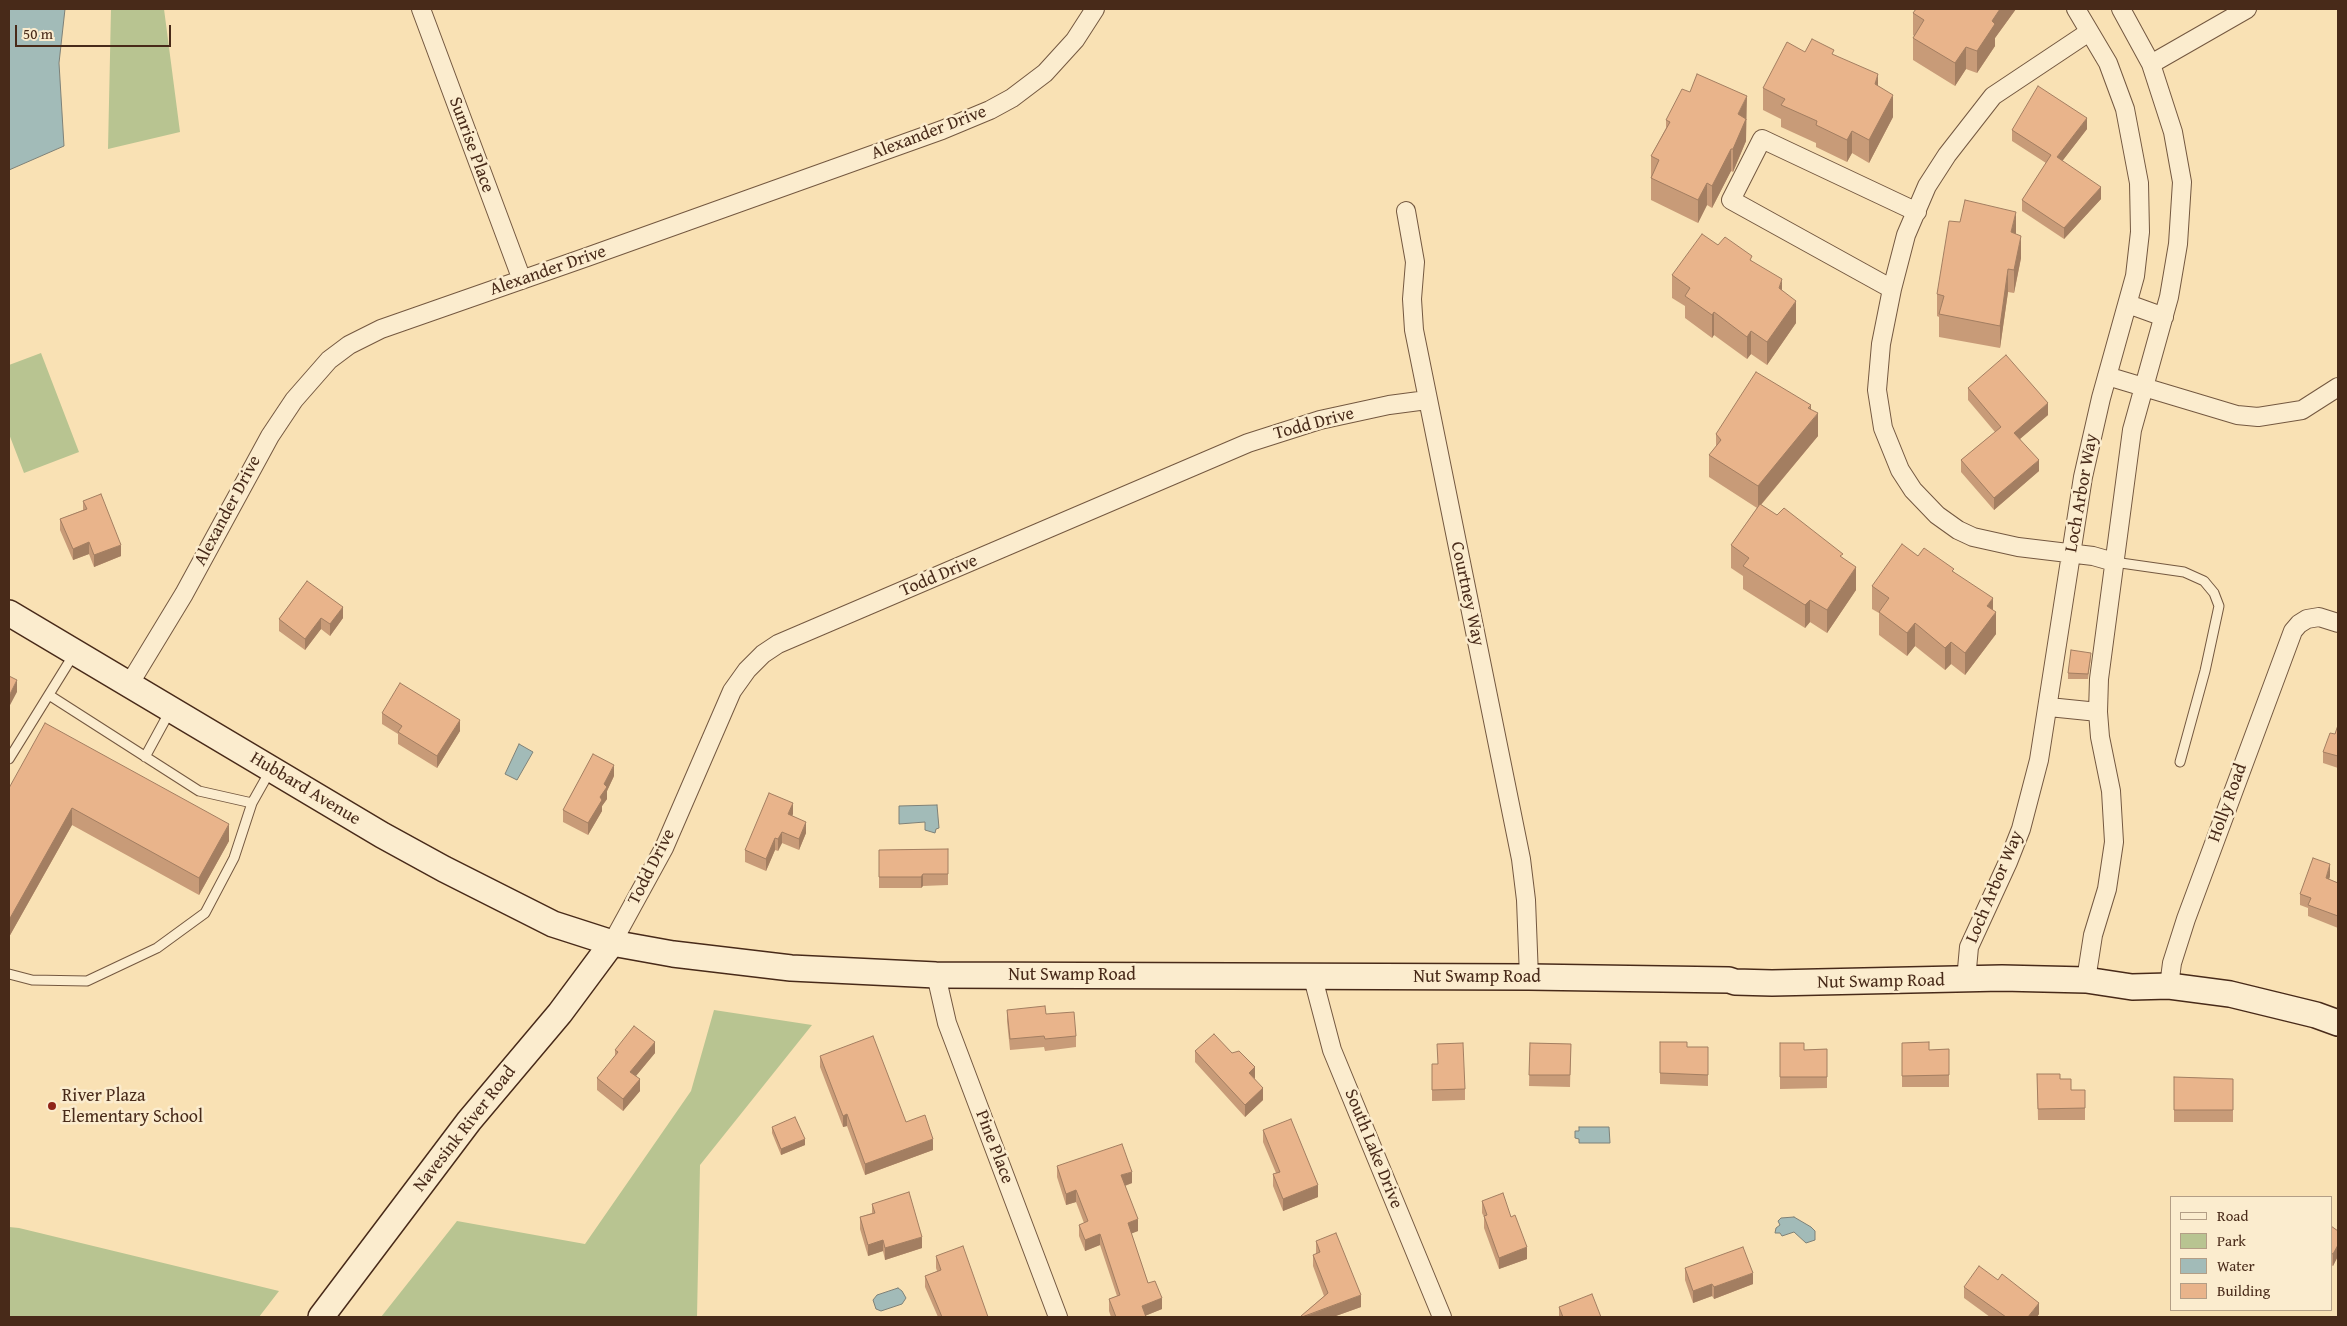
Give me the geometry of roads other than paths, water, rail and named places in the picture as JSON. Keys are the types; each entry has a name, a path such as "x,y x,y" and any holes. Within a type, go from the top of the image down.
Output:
{"main road":[{"name":"Hubbard Avenue","path":"9,613 130,683 382,835 444,869 553,924 612,943"},
{"name":"Nut Swamp Road","path":"612,943 673,954 792,968 936,975 1313,978 1529,977 1729,980 1735,982 1772,983 2002,978 2086,980 2132,987 2169,986 2230,994 2268,1002 2338,1023"},
{"name":"Navesink River Road","path":"321,1317 469,1121 560,1013 612,943"}],"street":[{"name":"Sunrise Place","path":"421,9 522,280"},
{"name":"Alexander Drive","path":"130,683 184,594 260,452 294,400 329,360 349,345 381,329 942,130 990,110 1012,98 1045,73 1075,40 1094,9"},
{"name":"Loch Arbor Way","path":"1966,980 1969,946 2008,862 2021,829 2039,760 2049,707 2083,478 2107,376 2135,276 2140,232 2140,198 2137,165 2125,109 2108,63 2076,9"},
{"path":"2086,980 2093,936 2107,889 2114,842 2111,791 2100,737 2098,712 2099,679 2132,430 2164,318 2178,244 2182,182 2173,132 2151,64 2121,9"},
{"path":"2151,64 2247,9"},
{"path":"2089,32 1992,96 1947,155 1927,186 1906,235 1892,289 1881,344 1877,390 1883,428 1900,470 1926,505 1958,530 1973,536 2018,547 2114,562"},
{"path":"1892,289 1731,200 1762,139 1916,212"},
{"name":"Courtney Way","path":"1406,211 1415,262 1412,300 1414,330 1521,859 1526,900 1529,977"},
{"path":"2128,304 2164,318"},
{"path":"2107,376 2237,414 2258,417 2302,410 2338,387"},
{"name":"Todd Drive","path":"612,943 664,848 732,691 746,670 763,654 778,644 1248,443 1320,420 1389,405 1427,400"},
{"name":"Holly Road","path":"2169,986 2172,963 2186,920 2273,680 2293,631 2298,624 2307,619 2319,617 2338,623"},
{"path":"2049,707 2098,712"},
{"name":"Pine Place","path":"936,975 947,1023 1058,1317"},
{"name":"South Lake Drive","path":"1313,978 1332,1050 1442,1317"}],"lane":[{"path":"2114,562 2184,572 2204,582 2214,593 2219,606 2205,671 2180,762"},
{"path":"9,759 76,652"},
{"path":"49,695 199,792 252,803"},
{"path":"145,757 172,708"},
{"path":"9,974 32,980 87,980 157,948 206,913 234,858 252,803 272,768"}],"water":[{"path":"9,9 65,9 59,63 64,146 9,170"},
{"path":"519,744 533,752 517,780 505,774"},
{"path":"937,805 939,828 936,829 935,833 925,830 925,822 899,824 899,806"},
{"path":"1579,1127 1609,1127 1610,1143 1579,1143 1579,1139 1575,1138 1575,1131 1579,1131"},
{"path":"1794,1217 1815,1231 1815,1240 1806,1243 1794,1232 1782,1236 1780,1233 1775,1233 1776,1228 1780,1225 1778,1221 1781,1218"},
{"path":"898,1288 906,1298 902,1304 881,1311 876,1309 873,1300 877,1295"}],"place":[{"name":"River Plaza Elementary School","path":"52,1106"}]}
